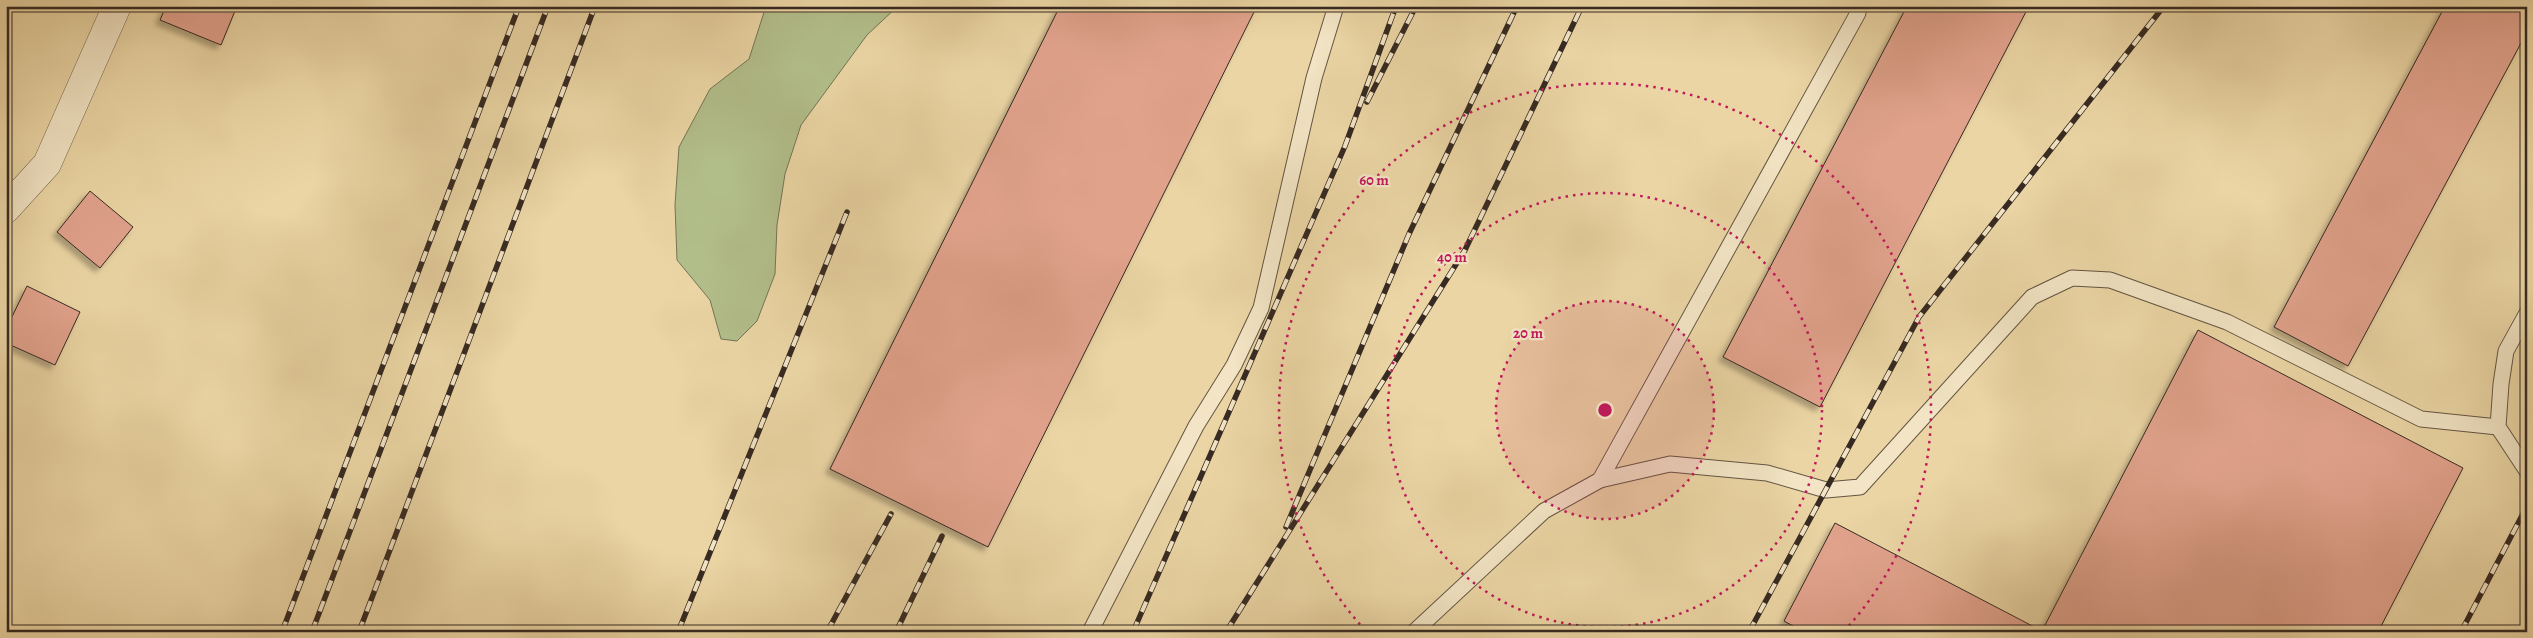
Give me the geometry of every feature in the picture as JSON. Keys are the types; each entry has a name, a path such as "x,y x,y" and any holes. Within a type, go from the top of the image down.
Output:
{"street":[{"path":"6,210 47,164 117,6"}],"lane":[{"path":"1090,632 1196,426 1234,365 1261,308 1314,78 1336,6"},
{"path":"1600,480 1858,13"},
{"path":"1414,632 1544,511 1600,480 1670,464 1767,473 1826,490 1860,487 2032,297 2072,278 2110,280 2227,322 2421,419 2498,427"},
{"path":"2527,313 2506,351 2501,384 2498,427 2527,471"}],"green space":[{"path":"766,6 898,6 867,35 801,125 785,174 777,225 775,274 757,321 737,341 721,339 710,300 677,260 675,205 679,147 710,89 749,59"}],"building":[{"path":"166,6 237,6 221,45 160,20"},
{"path":"1060,6 1257,6 988,547 830,469"},
{"path":"1907,6 2029,6 1820,407 1723,357"},
{"path":"2445,6 2527,6 2527,32 2348,366 2274,327"},
{"path":"90,191 133,227 100,268 57,232"},
{"path":"27,286 80,312 55,365 6,343 6,329"},
{"path":"2198,330 2463,468 2378,632 1804,632 1784,621 1835,523 2042,631"}],"railway":[{"path":"282,632 519,6"},
{"path":"312,632 548,6"},
{"path":"359,632 595,6"},
{"path":"1133,632 1345,146 1396,6"},
{"path":"1367,102 1416,6"},
{"path":"1286,527 1409,234 1517,6"},
{"path":"1226,632 1465,250 1582,6"},
{"path":"1749,632 1919,317 2164,6"},
{"path":"678,632 847,212"},
{"path":"2461,632 2526,508"},
{"path":"827,632 891,514"},
{"path":"896,632 942,536"}]}
